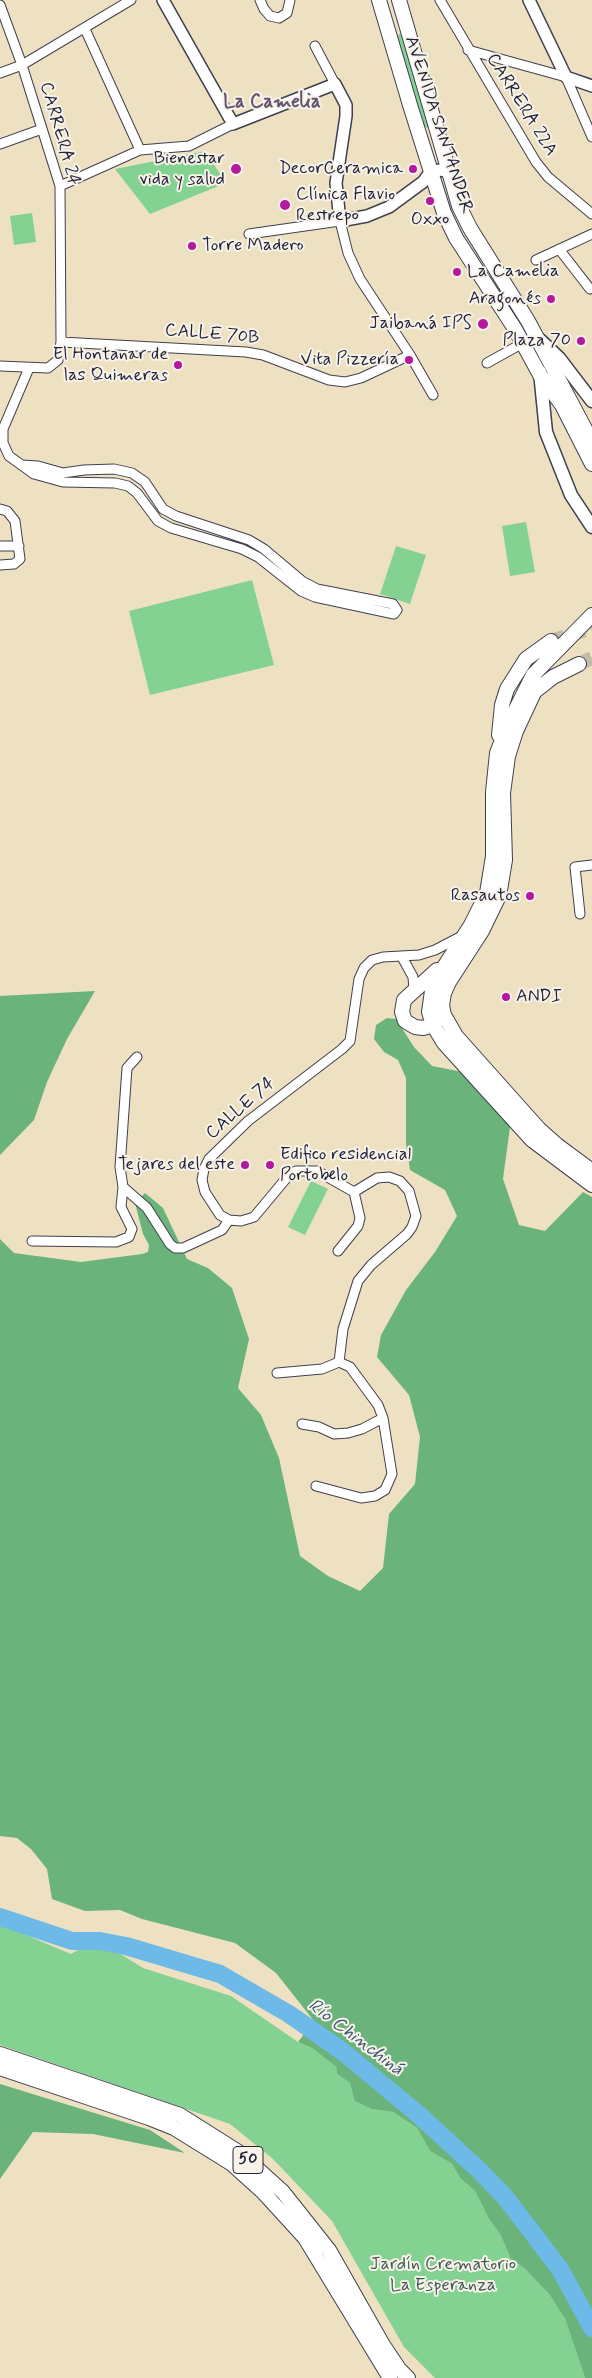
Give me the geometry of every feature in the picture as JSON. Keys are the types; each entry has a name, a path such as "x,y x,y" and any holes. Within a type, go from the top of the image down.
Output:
{"main road":[{"name":"AVENIDA SANTANDER","path":"380,0 430,178 444,213 456,238 540,372 546,432 571,495 592,527"},
{"name":"AVENIDA SANTANDER","path":"399,0 459,206 470,228 535,334 559,358 592,401"},
{"path":"535,334 592,442"},
{"path":"540,372 562,405 592,464"},
{"path":"497,753 516,707 533,675 592,615"},
{"path":"592,628 554,664 534,692 516,731 508,756 503,793 505,860 499,896 482,931 446,988 442,1005 444,1015 456,1036 539,1129 557,1145 592,1170"},
{"path":"551,641 534,651 526,659 507,689 502,705 493,792 492,872 487,894 480,909 443,965 433,984 429,1012 433,1026 444,1043 532,1140 592,1185"},
{"path":"534,692 553,677 579,664"},
{"path":"443,965 404,1000 402,1012 405,1021 415,1027 423,1028 433,1026 444,1015"},
{"name":"50","path":"0,2054 180,2115 205,2129 240,2153 283,2192 325,2244 382,2345 408,2378"},
{"name":"50","path":"0,2068 174,2128 232,2164 279,2209 305,2238 390,2378"}],"street":[{"path":"0,73 22,65 131,0"},
{"path":"163,0 233,124"},
{"path":"260,0 270,16 279,18 287,13 290,0"},
{"name":"CARRERA 22A","path":"440,0 536,162 548,177 592,214"},
{"path":"529,0 592,137"},
{"name":"CARRERA 24","path":"0,5 22,65 60,186 61,342 58,360 48,368 29,368"},
{"path":"85,29 140,150"},
{"path":"315,46 346,106 336,183 340,221 348,253 360,278 410,355 433,395"},
{"path":"468,50 592,86"},
{"path":"60,186 140,150 189,146 233,124 335,84"},
{"path":"0,144 42,129"},
{"path":"249,234 367,216 390,207 440,170 448,172"},
{"path":"536,260 592,234"},
{"path":"559,249 590,289"},
{"name":"CALLE 70B","path":"61,342 246,352 263,355 329,380 345,382 361,378 410,355"},
{"path":"487,363 523,343"},
{"path":"0,366 29,368 3,429 3,443 9,456 34,474 63,482 115,483 128,486 137,493 158,521 171,528 242,549 258,557 300,591 315,597 394,614 397,610 393,604 316,589 302,581 264,549 249,540 176,516 164,509 145,482 132,473 114,469 63,473 38,466 22,465"},
{"path":"0,509 7,511 15,521 20,559 14,564 0,565"},
{"path":"0,546 19,546"},
{"path":"580,914 575,867 592,865"},
{"name":"CALLE 74","path":"229,1220 220,1215 205,1192 202,1180 204,1169 209,1159 248,1121 350,1041 359,979 364,968 372,960 402,957 435,950 463,936"},
{"path":"402,957 413,977 414,990"},
{"path":"32,1241 116,1242 129,1237 132,1229 121,1207 123,1187 120,1167 127,1068 137,1057"},
{"path":"123,1187 147,1208 170,1244 175,1248 183,1248 222,1230 229,1220 241,1221 254,1217 289,1175 296,1170 317,1171 354,1192 360,1218 358,1226 338,1250"},
{"path":"339,1362 343,1329 358,1281 371,1265 407,1234 416,1216 409,1191 400,1181 389,1178 377,1178 354,1192"},
{"path":"277,1373 322,1369 339,1362 350,1367 378,1405 383,1418 392,1474 385,1490 375,1496 361,1498 316,1486"},
{"path":"302,1424 334,1434 348,1433 362,1429 383,1418"}],"green space":[{"path":"400,34 402,35 431,127 427,128 424,126 395,38"},
{"path":"205,151 226,183 150,214 115,169"},
{"path":"32,213 36,242 14,245 10,216"},
{"path":"526,522 535,572 510,576 502,526"},
{"path":"396,546 426,555 410,604 380,594"},
{"path":"252,580 274,665 150,695 129,611"},
{"path":"95,991 67,1039 47,1082 34,1120 0,1155 0,996"},
{"path":"387,1018 396,1019 414,1047 432,1066 468,1073 503,1109 510,1127 503,1179 519,1225 545,1231 583,1192 592,1197 592,2378 585,2378 565,2319 549,2294 524,2268 511,2259 500,2234 489,2219 475,2191 460,2178 452,2164 430,2151 417,2128 393,2112 372,2109 355,2101 350,2083 337,2074 336,2067 312,2048 298,2042 314,2021 276,1973 235,1943 142,1919 120,1910 85,1911 52,1899 47,1869 31,1849 17,1838 0,1836 0,1239 14,1253 81,1262 142,1254 148,1252 149,1245 143,1234 135,1203 145,1193 163,1208 187,1259 208,1268 232,1288 249,1339 238,1388 261,1415 279,1458 300,1556 328,1576 360,1591 383,1568 389,1514 415,1484 420,1437 409,1395 377,1357 381,1335 406,1290 435,1252 457,1216 445,1190 410,1170 406,1144 406,1078 398,1060 384,1052 374,1039 376,1025"},
{"path":"311,1181 328,1189 305,1235 288,1227"},
{"name":"Jardín Crematorio La Esperanza","path":"0,1924 71,1954 83,1947 111,1948 143,1968 231,1996 298,2042 312,2048 336,2067 337,2074 350,2083 373,2109 393,2112 417,2128 430,2151 452,2164 460,2178 475,2191 489,2219 500,2234 511,2259 524,2268 549,2294 565,2319 585,2378 435,2378 404,2347 332,2221 273,2159 230,2124 0,2045"},
{"path":"0,2084 150,2130 185,2153 93,2134 33,2132 0,2179"}],"waterway":[{"name":"Río Chinchiná","path":"0,1917 72,1941 100,1941 126,1946 220,1974 289,2014 342,2051 418,2114 480,2171 505,2197 560,2269 592,2328"}],"tunnel":[{"path":"551,641 592,628"},
{"path":"579,664 592,658"}],"place":[{"name":"Bienestar vida y salud","path":"236,169"},
{"name":"DecorCeramica","path":"413,169"},
{"name":"Oxxo","path":"430,201"},
{"name":"Clínica Flavio Restrepo","path":"285,205"},
{"name":"Torre Madero","path":"192,246"},
{"name":"La Camelia","path":"457,272"},
{"name":"Aragonés","path":"551,299"},
{"name":"Jaibaná IPS","path":"483,324"},
{"name":"Plaza 70","path":"581,341"},
{"name":"Vita Pizzería","path":"409,360"},
{"name":"El Hontanar de las Quimeras","path":"178,365"},
{"name":"Rasautos","path":"530,896"},
{"name":"ANDI","path":"506,997"},
{"name":"Tejares del este","path":"245,1165"},
{"name":"Edifico residencial Portobelo","path":"270,1165"}],"district":[{"name":"La Camelia","path":"272,103"}]}
